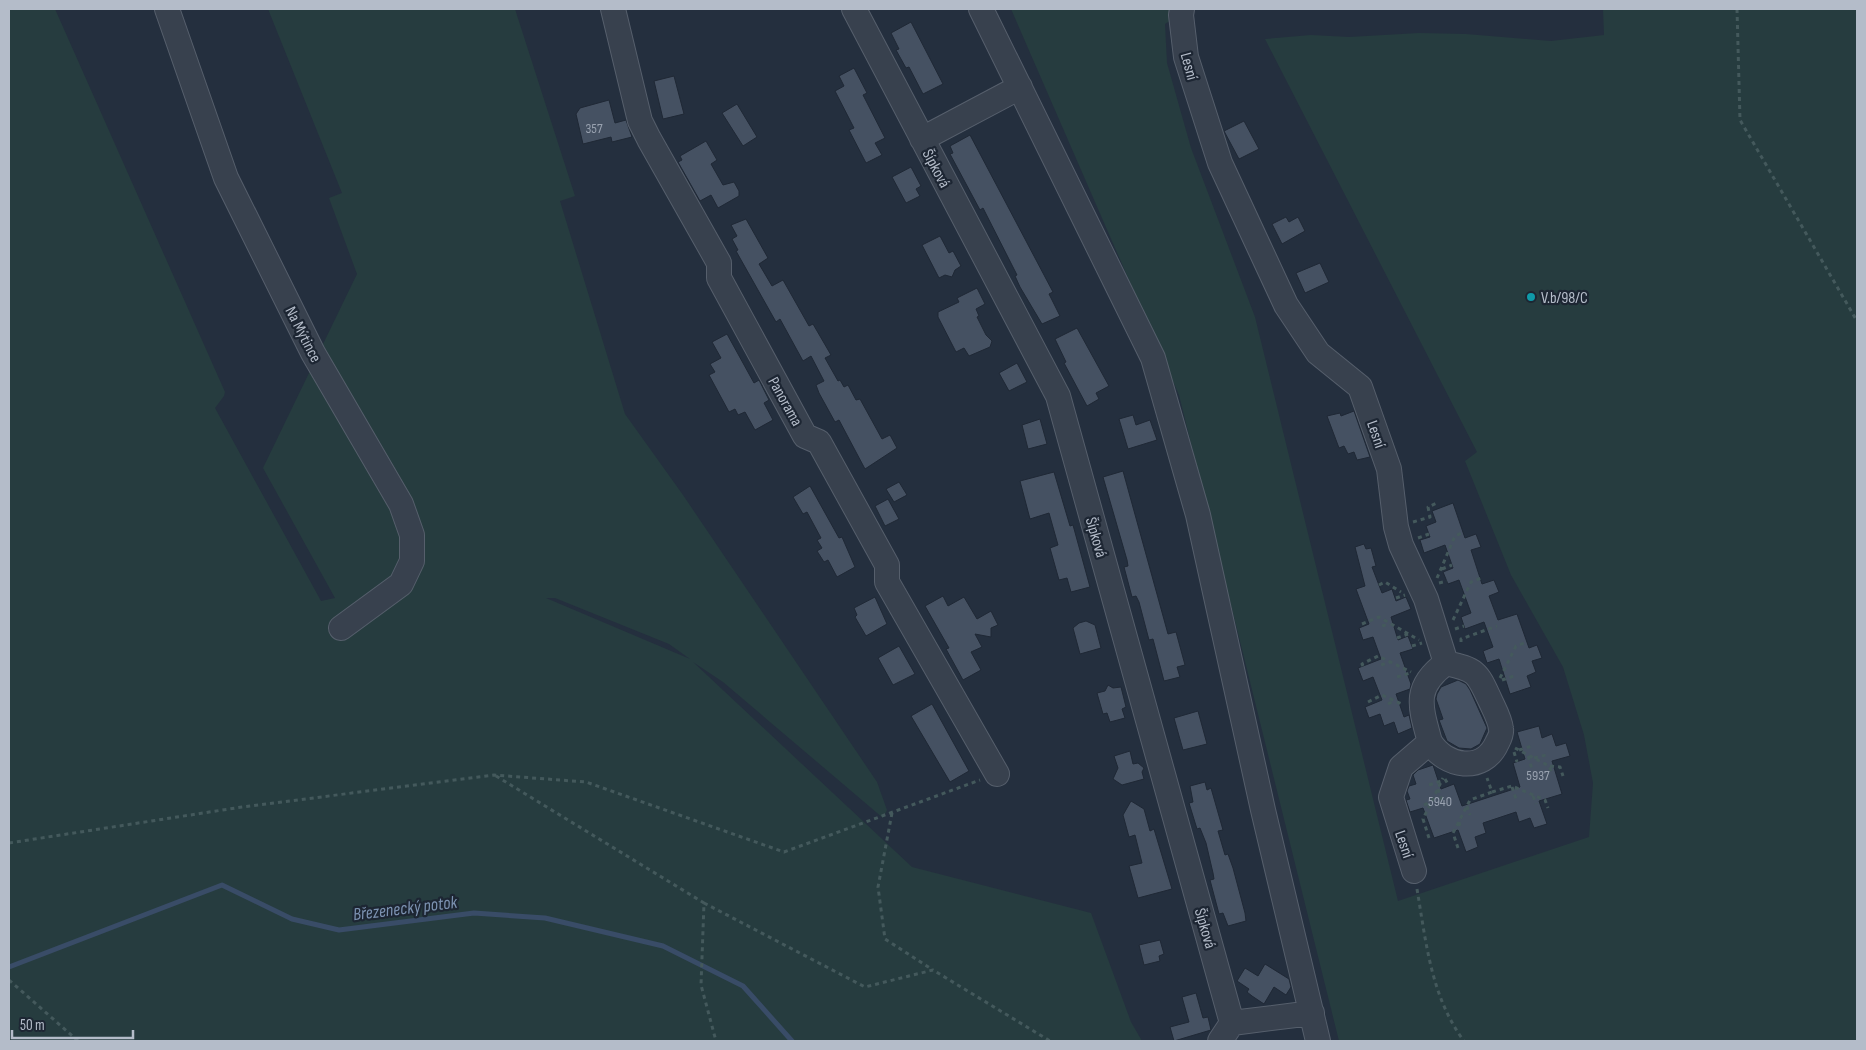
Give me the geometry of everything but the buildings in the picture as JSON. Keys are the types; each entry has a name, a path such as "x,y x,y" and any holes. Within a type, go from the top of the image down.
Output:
{"street":[{"name":"Na Mýtince","path":"167,9 226,178 313,353 401,504 412,535 412,560 401,584 341,628"},
{"name":"Panorama","path":"613,9 640,120 646,133 718,263 719,278 805,436 819,442 887,565 887,582 997,774"},
{"name":"Šípková","path":"854,9 1058,396 1226,1032 1312,1013"},
{"path":"981,9 1153,358 1198,515 1263,810 1318,1041"},
{"name":"Lesní","path":"1182,9 1186,58 1220,163 1286,305 1318,353 1360,386 1388,469 1396,527 1401,545 1426,599 1446,663"},
{"path":"922,139 1020,87"},
{"path":"1446,663 1473,670 1481,682 1509,745 1474,764 1460,763 1443,757 1436,751 1430,742 1420,701 1423,687 1432,674 1446,663"},
{"name":"Lesní","path":"1414,871 1391,797 1394,781 1401,767 1430,742"}],"path":[{"path":"1737,9 1740,120 1857,321"},
{"path":"1396,527 1430,517 1428,507 1437,503"},
{"path":"1434,585 1455,536 1464,532"},
{"path":"1441,569 1452,565"},
{"path":"1451,623 1471,582 1482,578"},
{"path":"1396,598 1406,595"},
{"path":"1362,624 1379,617 1424,642"},
{"path":"1382,626 1390,624"},
{"path":"1473,670 1461,644 1461,639 1497,626"},
{"path":"1397,638 1408,634"},
{"path":"1514,676 1498,681 1516,646 1527,642"},
{"path":"1363,666 1362,664 1378,656 1411,672"},
{"path":"1381,665 1391,662"},
{"path":"1368,702 1382,695 1422,713"},
{"path":"1388,704 1395,701"},
{"path":"1509,745 1532,746"},
{"path":"1509,745 1549,766 1560,767 1563,776"},
{"path":"1528,755 1532,769"},
{"path":"1534,758 1546,755"},
{"path":"1481,761 1492,792"},
{"path":"1549,766 1552,773"},
{"path":"9,843 242,807 494,775 586,782 784,852 997,774"},
{"path":"494,775 704,904 865,987 933,970"},
{"path":"1429,785 1442,779 1423,820 1429,838"},
{"path":"1512,786 1516,799"},
{"path":"1458,848 1453,833 1470,800 1512,786 1545,800 1548,808"},
{"path":"1438,788 1442,800"},
{"path":"1533,795 1536,804"},
{"path":"1424,804 1432,802"},
{"path":"1467,806 1470,815"},
{"path":"1428,810 1430,816"},
{"path":"892,812 878,887 885,940 1050,1041"},
{"path":"1459,821 1461,829"},
{"path":"1414,871 1430,968 1438,994 1464,1041"},
{"path":"704,904 700,985 716,1041"},
{"path":"9,980 78,1041"}],"green space":[{"path":"9,9 55,9 225,392 215,408 321,601 335,598 263,468 357,274 329,198 342,193 268,9 515,9 575,196 560,201 625,414 683,495 877,782 887,810 883,818 723,682 693,662 912,867 1091,913 1131,1022 1142,1041 9,1041","holes":["546,598 555,598 669,644 690,659"]},
{"path":"1011,9 1188,9 1165,24 1167,63 1191,148 1255,317 1398,901 1589,837 1593,783 1584,735 1563,667 1511,575 1465,461 1477,452 1265,39 1311,35 1349,37 1419,33 1466,34 1551,41 1604,35 1603,9 1857,9 1857,1041 1339,1041 1179,395"}],"waterway":[{"name":"Březenecký potok","path":"9,967 222,885 292,919 339,930 474,913 545,918 663,946 743,986 792,1041"}],"place":[{"name":"V.b/98/C","path":"1531,297"}]}
